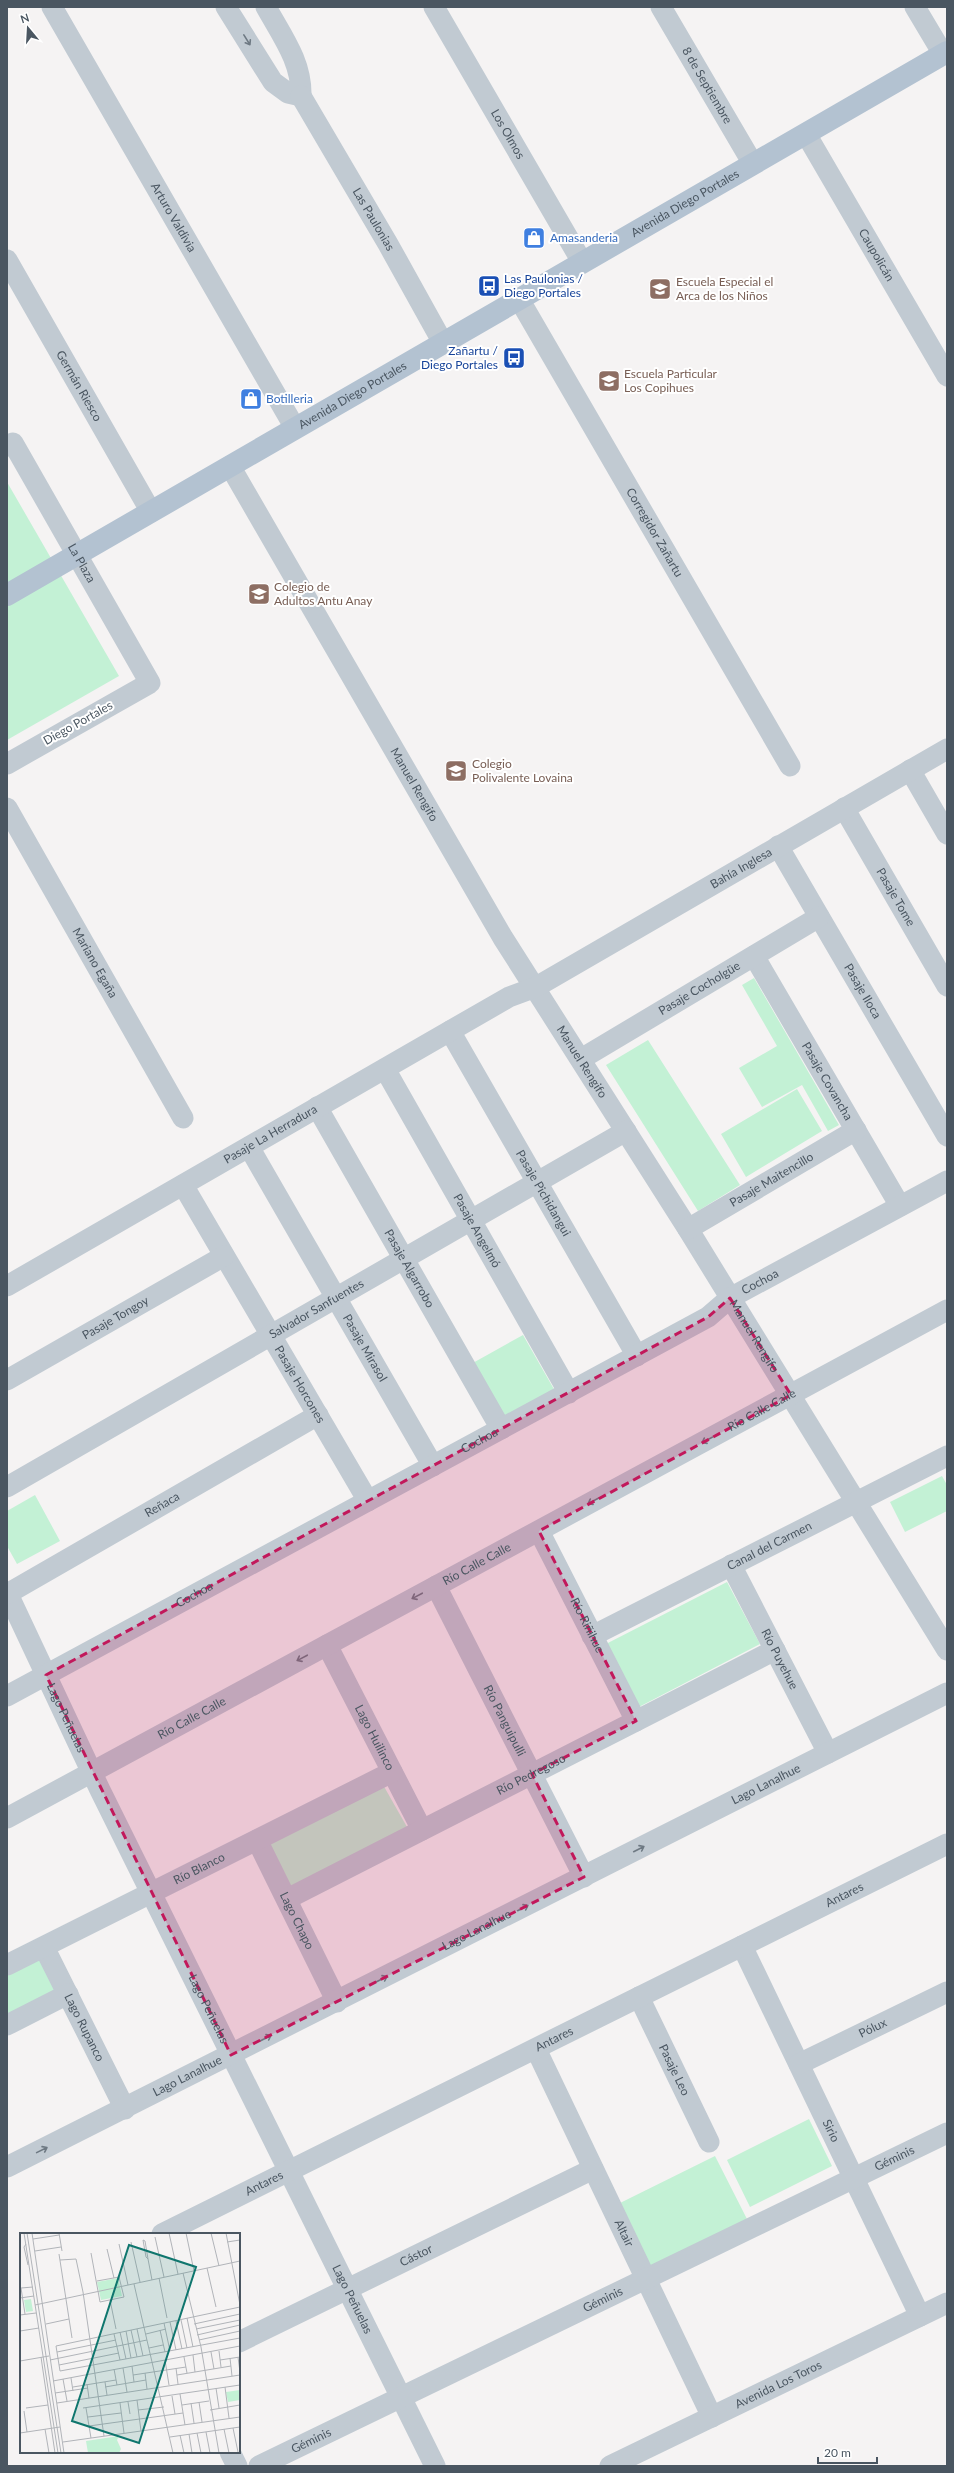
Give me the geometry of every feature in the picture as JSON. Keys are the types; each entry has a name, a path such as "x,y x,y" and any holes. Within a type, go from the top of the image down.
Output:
{"main road":[{"name":"Avenida Diego Portales","path":"7,595 945,53"}],"street":[{"name":"Arturo Valdivia","path":"52,7 296,428"},
{"path":"226,7 273,82 288,93 301,96"},
{"name":"Las Paulonias","path":"266,7 295,59 302,82 301,96 388,244 443,343"},
{"name":"Los Olmos","path":"434,7 582,262"},
{"name":"8 de Septiembre","path":"661,7 753,164"},
{"path":"915,7 945,53"},
{"name":"Caupolicán","path":"806,134 947,376"},
{"name":"Germán Riesco","path":"7,260 151,512"},
{"name":"Corregidor Zañartu","path":"519,299 790,766"},
{"name":"La Plaza","path":"10,444 77,555 150,683"},
{"name":"Manuel Rengifo","path":"230,466 503,938 536,987 688,1229 947,1650"},
{"name":"Diego Portales","path":"7,764 150,683"},
{"name":"Bahía Inglesa","path":"536,987 947,749"},
{"path":"910,770 947,834"},
{"name":"Mariano Egaña","path":"7,808 183,1118"},
{"name":"Pasaje Tome","path":"844,808 947,986"},
{"name":"Pasaje Iloca","path":"778,846 947,1136"},
{"name":"Pasaje Cocholgüe","path":"581,1059 819,918"},
{"name":"Pasaje Covancha","path":"754,956 900,1206"},
{"name":"Pasaje La Herradura","path":"7,1286 509,997 536,987"},
{"name":"Pasaje Pichidangui","path":"450,1031 637,1356"},
{"name":"Pasaje Angelmó","path":"385,1069 569,1392"},
{"name":"Pasaje Algarrobo","path":"317,1107 501,1429"},
{"name":"Pasaje Maitencillo","path":"688,1229 856,1130"},
{"name":"Salvador Sanfuentes","path":"7,1487 626,1131"},
{"name":"Pasaje Mirasol","path":"249,1147 433,1466"},
{"name":"Cochoa","path":"7,1696 708,1318 730,1298 947,1181"},
{"name":"Pasaje Horcones","path":"183,1185 368,1501"},
{"name":"Pasaje Tongoy","path":"7,1380 224,1256"},
{"name":"Río Calle Calle","path":"7,1818 791,1395 945,1317"},
{"name":"Reñaca","path":"7,1593 318,1415"},
{"name":"Canal del Carmen","path":"592,1636 947,1456"},
{"name":"Río Riñihue","path":"538,1531 636,1721"},
{"name":"Río Puyehue","path":"731,1565 828,1753"},
{"name":"Río Panguipulli","path":"436,1586 584,1877"},
{"name":"Lago Peñuelas","path":"7,1593 151,1893 435,2466"},
{"name":"Lago Huilinco","path":"327,1645 422,1830"},
{"name":"Río Pedregoso","path":"287,1899 775,1650"},
{"name":"Lago Lanalhue","path":"7,2167 125,2109 947,1693"},
{"name":"Río Blanco","path":"7,1966 392,1772"},
{"name":"Lago Chapo","path":"257,1840 337,2002"},
{"name":"Antares","path":"164,2233 947,1844"},
{"name":"Sirio","path":"742,1946 920,2316"},
{"name":"Lago Rupanco","path":"44,1947 125,2109"},
{"name":"Pólux","path":"799,2064 947,1992"},
{"path":"7,2025 68,1994"},
{"name":"Pasaje Leo","path":"639,1997 709,2142"},
{"name":"Altair","path":"536,2049 712,2417"},
{"name":"Géminis","path":"259,2466 947,2133"},
{"name":"Cástor","path":"240,2342 593,2169"},
{"name":"Avenida Los Toros","path":"610,2466 947,2303"},
{"path":"230,2453 237,2466"}],"highlighted area":[{"path":"730,1298 791,1395 539,1531 636,1721 532,1774 584,1877 231,2055 46,1675 708,1317"}],"green space":[{"path":"7,482 119,676 7,740"},
{"path":"754,978 839,1125 828,1131 802,1085 762,1107 739,1068 777,1046 742,985"},
{"path":"648,1040 740,1185 698,1211 606,1065"},
{"path":"797,1089 822,1131 746,1177 721,1134"},
{"path":"523,1335 555,1391 503,1421 471,1364"},
{"path":"942,1476 947,1485 947,1511 905,1532 890,1502"},
{"path":"35,1495 60,1541 17,1564 7,1546 7,1511"},
{"path":"727,1582 760,1644 635,1709 602,1646"},
{"path":"382,1783 407,1827 286,1889 265,1843"},
{"path":"40,1957 61,1993 7,2021 7,1974"},
{"path":"809,2119 832,2166 750,2207 727,2160"},
{"path":"715,2156 748,2221 650,2269 618,2204"}],"place":[{"name":"Amasanderia","path":"534,238"},
{"name":"Las Paulonias / Diego Portales","path":"489,286"},
{"name":"Escuela Especial el Arca de los Niños","path":"660,289"},
{"name":"Zañartu / Diego Portales","path":"514,358"},
{"name":"Escuela Particular Los Copihues","path":"609,381"},
{"name":"Botilleria","path":"251,399"},
{"name":"Colegio de Adultos Antu Anay","path":"259,594"},
{"name":"Colegio Polivalente Lovaina","path":"456,771"}]}
